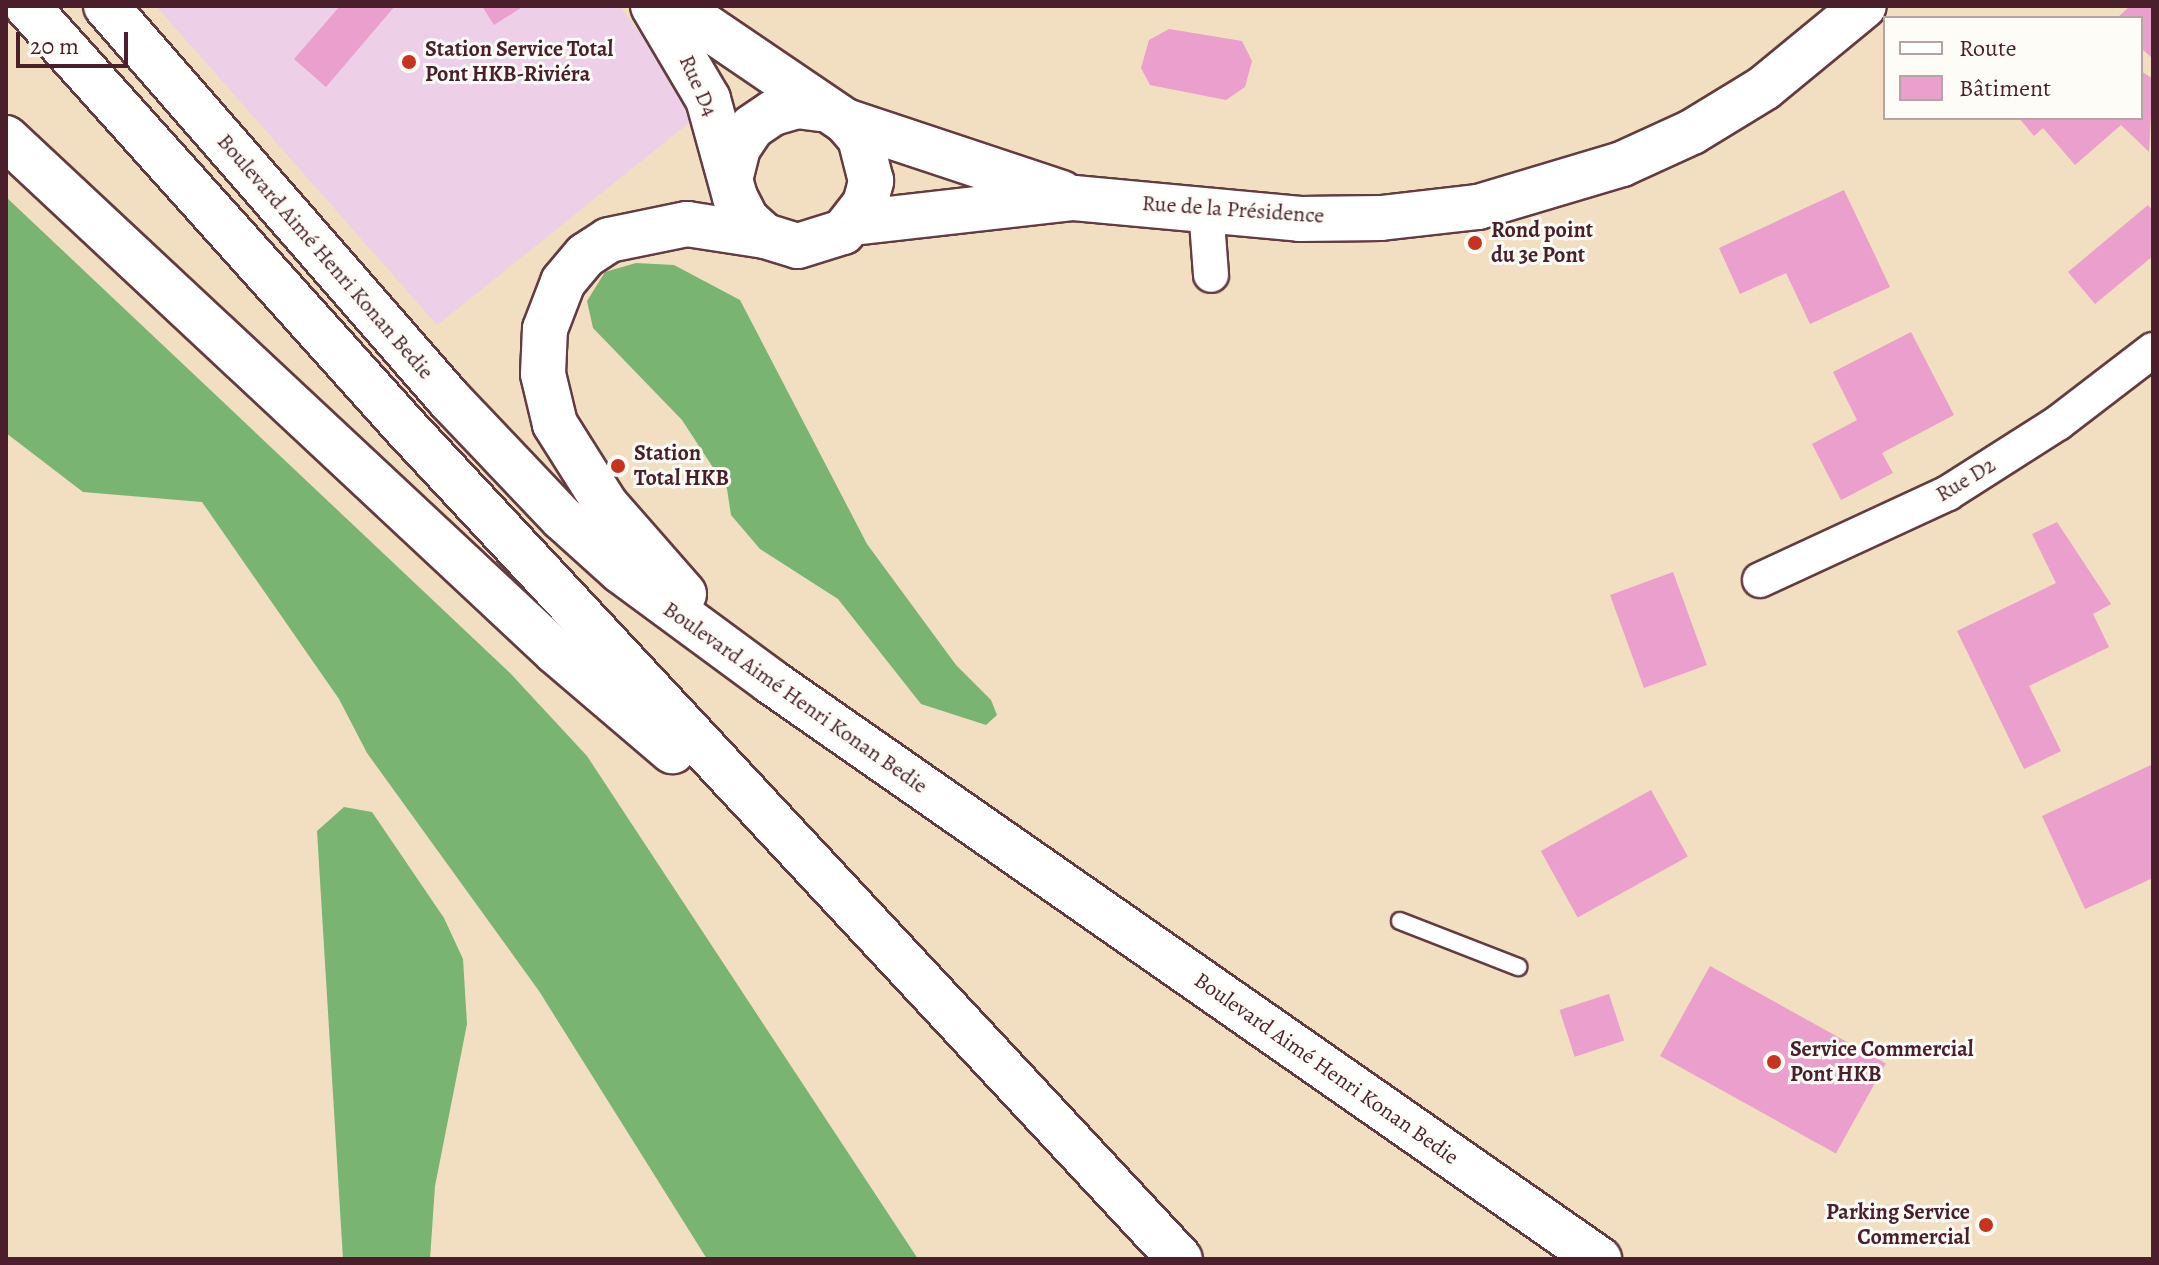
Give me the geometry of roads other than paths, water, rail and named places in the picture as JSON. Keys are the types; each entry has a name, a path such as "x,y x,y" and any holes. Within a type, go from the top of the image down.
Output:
{"main road":[{"path":"27,6 829,887 1180,1259"},
{"name":"Boulevard Aimé Henri Konan Bedie","path":"106,6 449,399 562,518 682,619 1599,1259"},
{"name":"Rue D4","path":"653,6 708,99 732,172 735,197 746,219 765,236"},
{"name":"Rue D4","path":"676,6 833,115 860,138 871,181 853,223"},
{"name":"Rue de la Présidence","path":"853,223 1074,198 1300,219 1381,218 1478,207 1553,188 1692,132 1788,71 1864,6"},
{"path":"732,172 738,148 752,127 773,113 797,106 833,115"},
{"name":"Rue de la Présidence","path":"833,115 1074,198"},
{"path":"6,138 556,652 829,887"},
{"path":"770,681 656,564 591,484 555,424 543,374 545,329 563,282 586,255 609,240 687,224 765,236 798,246 821,243 853,223"}],"street":[{"path":"1206,208 1211,275"},
{"name":"Rue D2","path":"1760,580 1948,493 2058,423 2153,350"}],"lane":[{"path":"1400,921 1518,967"}],"place":[{"name":"Station Service Total Pont HKB-Riviéra","path":"409,62"},
{"name":"Rond point du 3e Pont","path":"1475,243"},
{"name":"Station Total HKB","path":"618,466"},
{"name":"Service Commercial Pont HKB","path":"1774,1062"},
{"name":"Parking Service Commercial","path":"1986,1225"}]}
